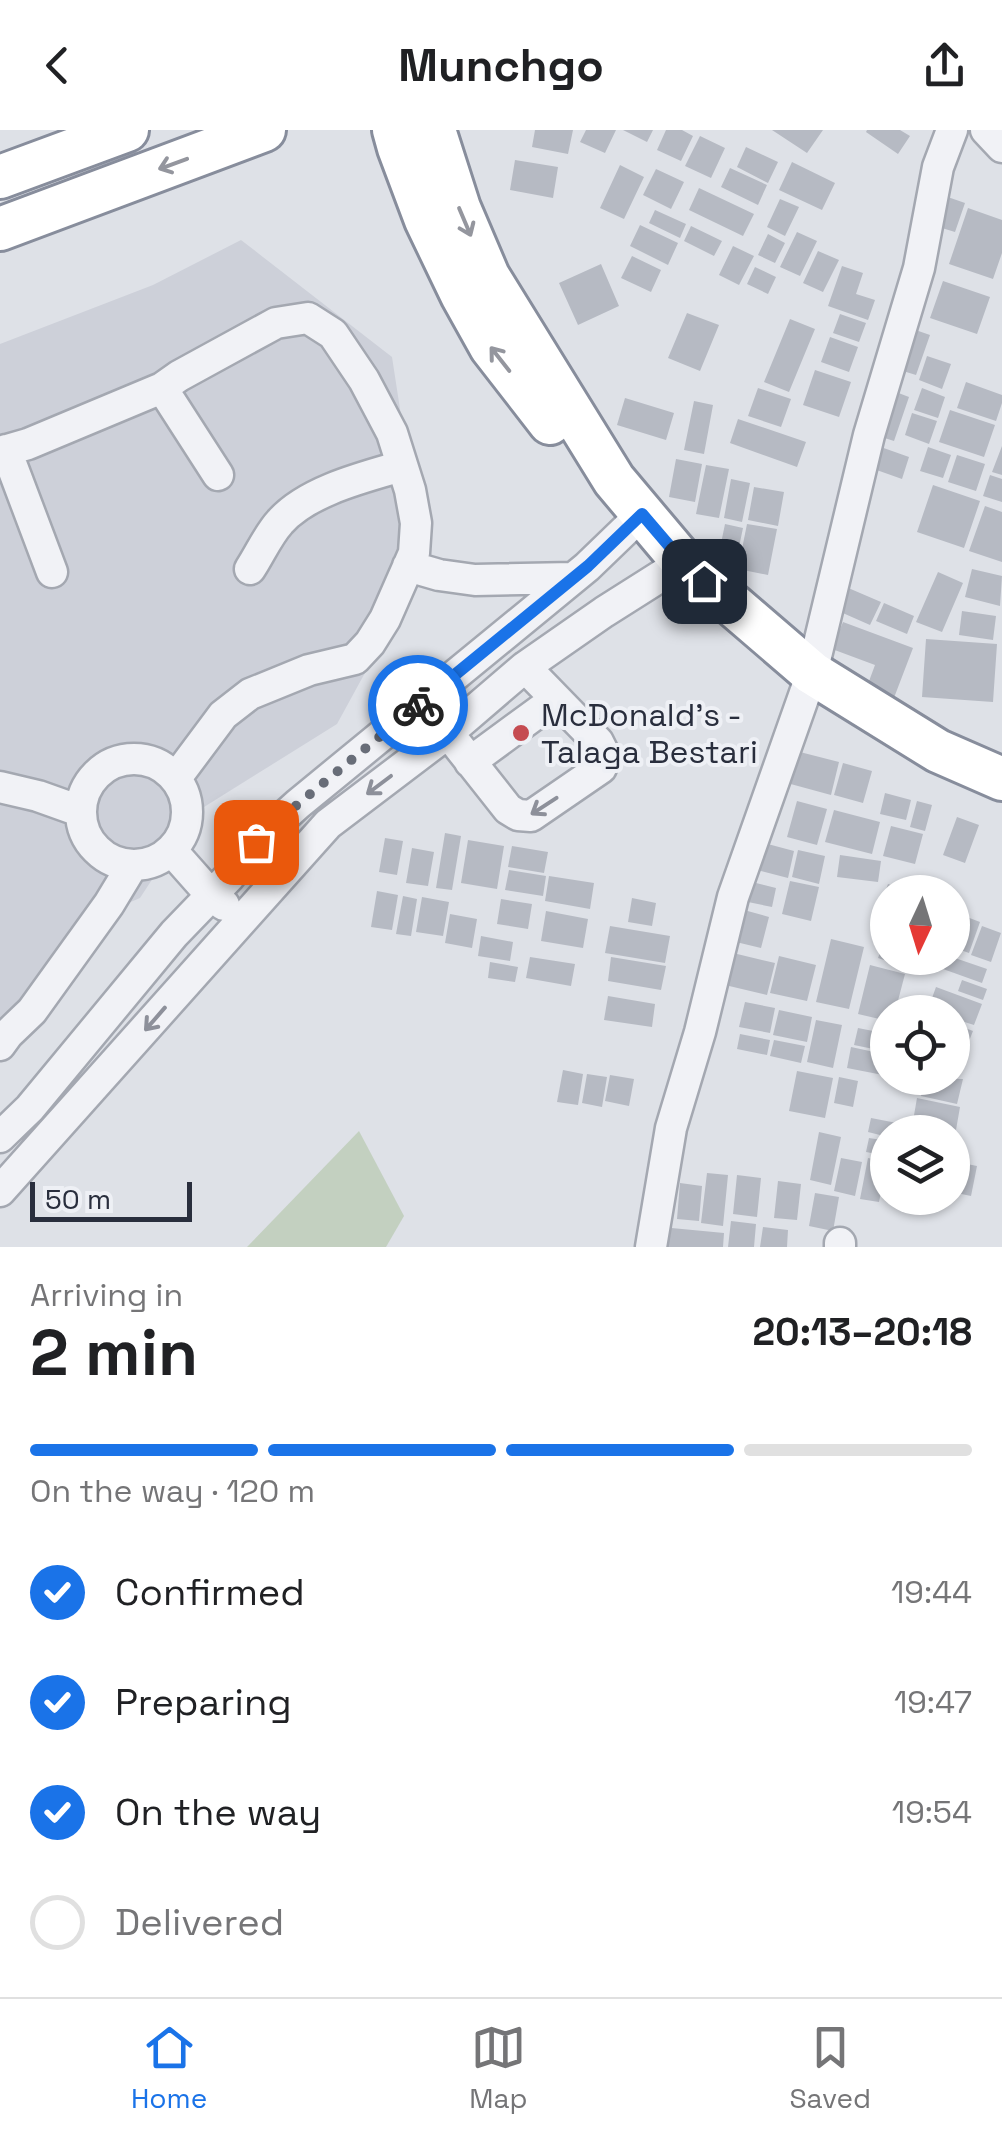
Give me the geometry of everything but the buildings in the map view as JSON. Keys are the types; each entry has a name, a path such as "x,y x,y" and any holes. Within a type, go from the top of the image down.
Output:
{"highway":[{"path":"0,177 127,130"},
{"path":"0,228 264,130"},
{"path":"409,136 440,250 491,347 568,445 614,480 683,562 812,674 938,751 1002,779"}],"street":[{"path":"651,1247 671,1128 700,1032 733,898 812,674 868,435 919,268 938,167 952,130"},
{"path":"986,130 1002,146"},
{"path":"52,572 3,451 162,388 276,323 308,318 333,334 364,380 392,433 416,522 414,553 385,619 355,659 309,670 250,694 223,715 176,778"},
{"path":"162,388 218,475"},
{"path":"250,569 280,521 308,500 342,484 402,466"},
{"path":"2,1130 30,1108 256,842 562,586 642,514"},
{"path":"4,1179 328,824 448,734 525,668 683,562"},
{"path":"408,566 475,580 562,586"},
{"path":"562,586 580,630"},
{"path":"448,734 508,809 518,815 527,816 602,768 605,756 598,742 525,668"},
{"path":"470,762 556,699"},
{"path":"134,758 154,762 176,778 184,791 188,812 184,833 172,851 154,862 132,866 112,861 95,849 84,832 80,811 84,790 96,773 113,762 134,758"},
{"path":"0,787 80,811"},
{"path":"172,851 211,895 242,920"},
{"path":"0,1046 32,1010 132,866"}],"shaded area":[{"path":"241,240 392,357 424,565 337,724 196,812 140,898 70,928 0,1056 0,344 153,285"}],"green space":[{"path":"359,1131 404,1216 386,1247 247,1247"}],"way so far":[{"path":"256,842 418,705"}],"place":[{"name":"McDonald's - Talaga Bestari","path":"521,733"}],"route":[{"path":"418,705 588,566 642,514 704,581"}]}
